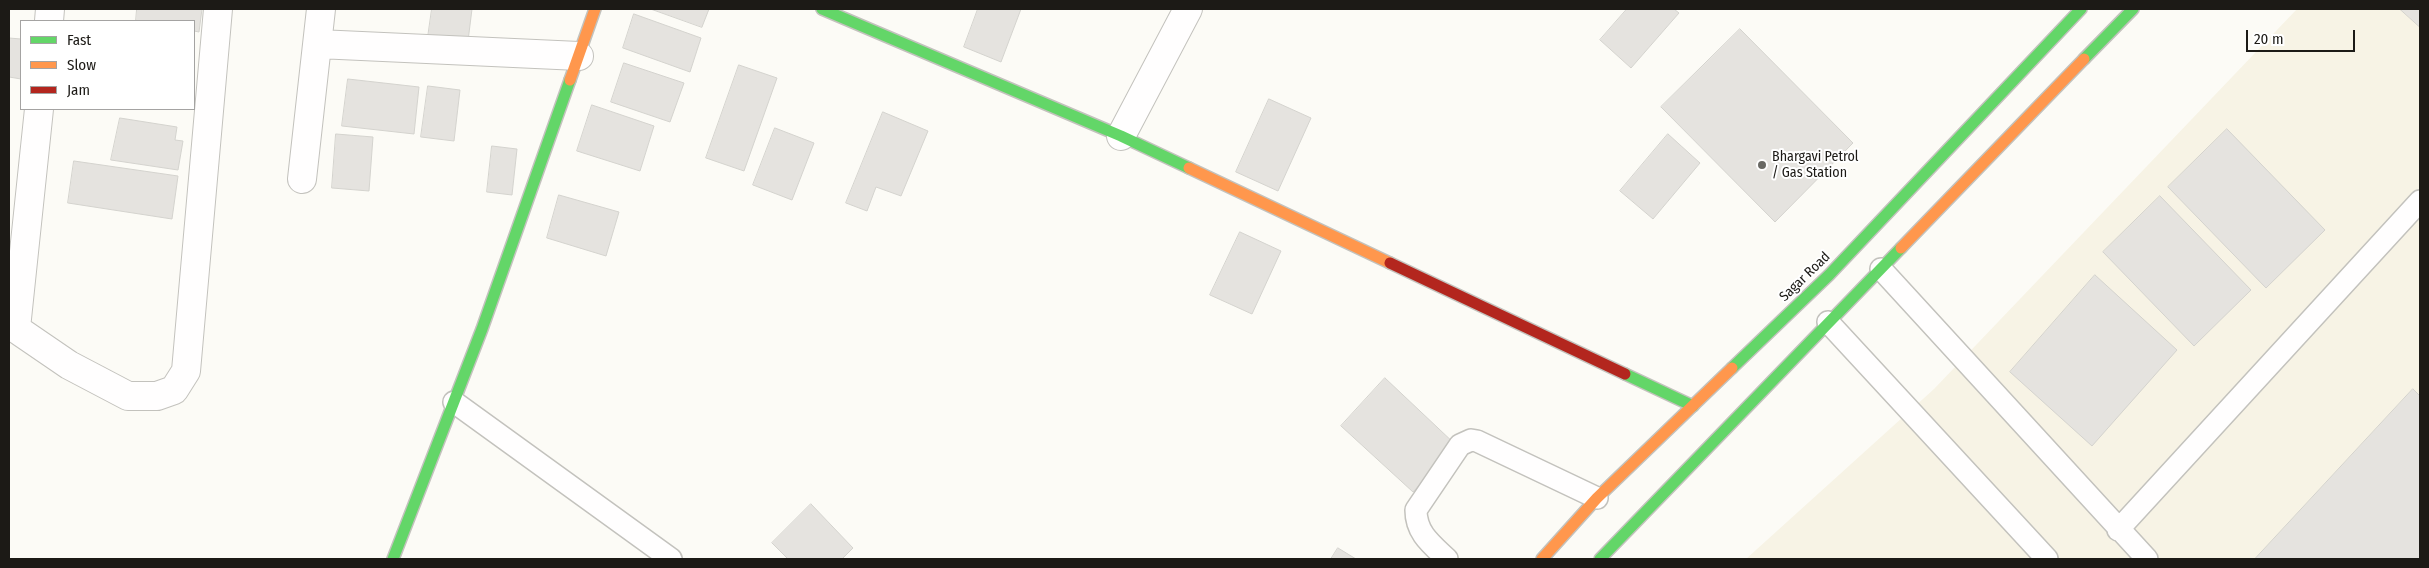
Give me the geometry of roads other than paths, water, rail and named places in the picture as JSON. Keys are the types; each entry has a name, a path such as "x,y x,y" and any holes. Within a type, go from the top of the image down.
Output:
{"main road":[{"path":"393,559 486,320 595,9"},
{"path":"822,9 1121,136 1693,406"},
{"name":"Sagar Road","path":"1542,559 1597,498 1829,276 2081,9"},
{"path":"1600,559 2132,9"}],"street":[{"path":"40,110 12,326 69,365 128,396 157,396 174,390 186,371 218,9"},
{"path":"302,179 318,44 320,9"},
{"path":"1121,136 1188,9"},
{"path":"318,44 578,56"},
{"path":"1829,276 1850,300"}],"lane":[{"path":"2118,530 2420,201"},
{"path":"1881,269 2118,530 2147,559"},
{"path":"1828,322 2047,559"},
{"path":"454,402 671,559"},
{"path":"1447,559 1423,536 1416,522 1416,510 1460,445 1471,440 1477,441 1597,498"}],"place":[{"name":"Bhargavi Petrol / Gas Station","path":"1762,165"}]}
